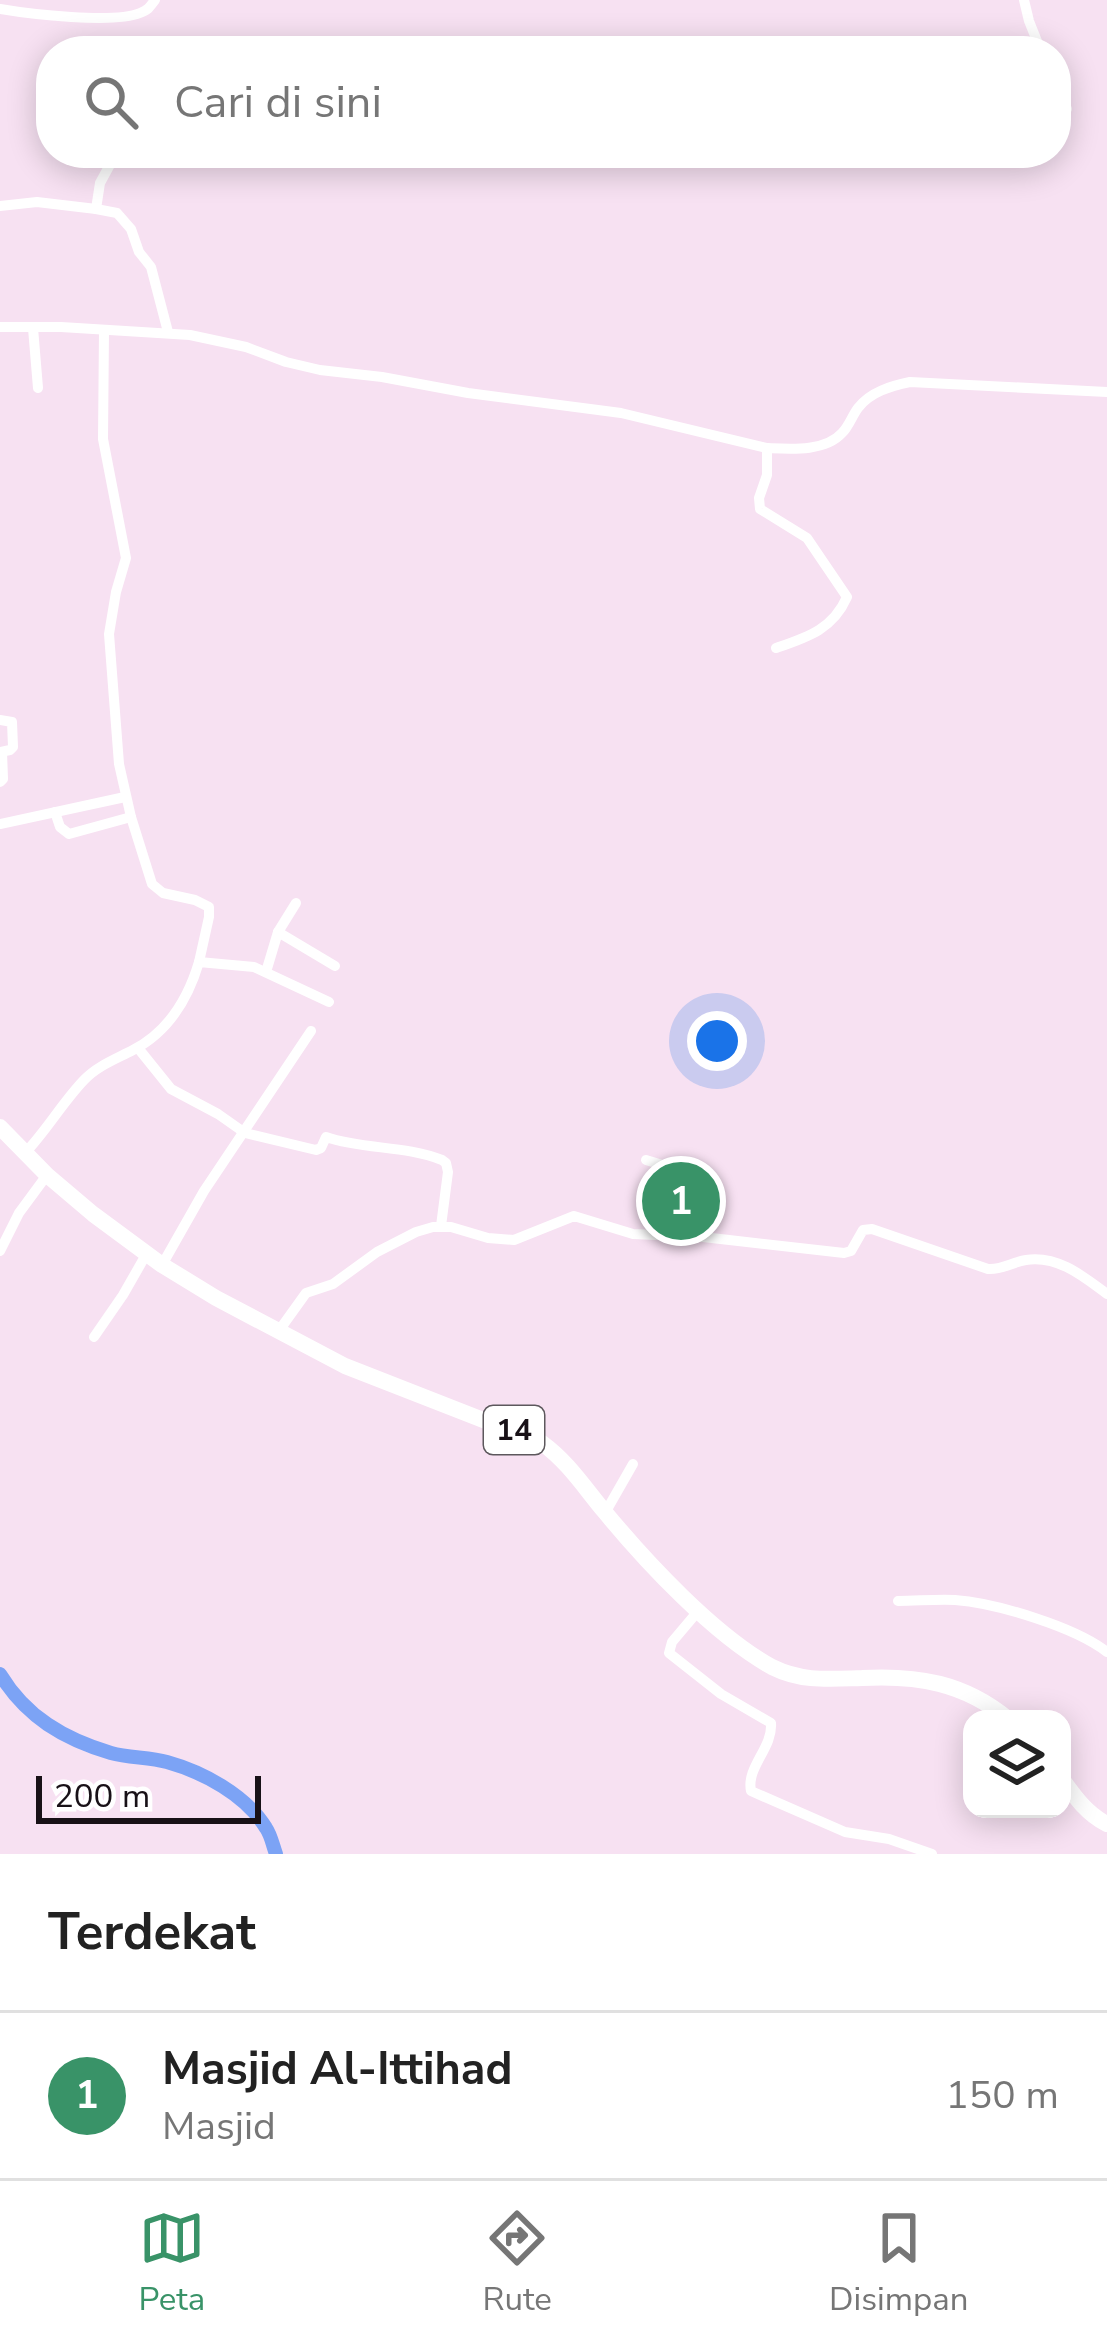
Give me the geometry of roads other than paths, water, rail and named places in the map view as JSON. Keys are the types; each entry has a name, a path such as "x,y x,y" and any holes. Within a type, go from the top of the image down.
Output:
{"highway":[{"name":"14","path":"2,1133 93,1214 154,1259 278,1332 345,1366 536,1439 568,1466 682,1596 758,1658 790,1675 812,1679 933,1680 968,1692 995,1710"},
{"path":"1071,1791 1094,1818 1107,1824"}],"street":[{"path":"0,9 125,16 141,13 154,0"},
{"path":"1024,0 1035,36"},
{"path":"96,209 107,168"},
{"path":"0,206 38,202 117,213 151,267 168,332"},
{"path":"0,327 168,332 246,346 320,370 621,413 767,448 829,442 846,429 872,395 910,382 1107,392"},
{"path":"33,328 38,388"},
{"path":"25,1154 86,1078 138,1048 181,1008 199,962 209,917 208,907 152,884 125,796 109,645 126,558 103,439 104,330"},
{"path":"767,448 760,509 807,538 847,597 816,634 776,648"},
{"path":"0,720 11,720 13,748 1,752 0,782"},
{"path":"0,824 125,796"},
{"path":"56,812 60,827 69,834 130,817"},
{"path":"266,972 278,932 296,903"},
{"path":"278,932 335,966"},
{"path":"199,962 254,967 329,1002"},
{"path":"94,1337 205,1191 311,1031"},
{"path":"138,1048 171,1089 245,1132 316,1150 326,1137 436,1157 446,1163 448,1172 441,1226"},
{"path":"646,1160 715,1181 704,1237"},
{"path":"0,1251 19,1213 47,1175"},
{"path":"278,1332 306,1293 333,1284 399,1240 441,1226 514,1240 574,1216 633,1234 844,1253 851,1251 863,1230 872,1228 988,1269 1048,1260 1078,1273 1107,1294"},
{"path":"605,1513 633,1464"},
{"path":"898,1601 954,1600 1031,1617 1107,1652"},
{"path":"699,1610 672,1642 669,1653 721,1694 771,1723 772,1733 748,1781 751,1792 845,1832 884,1838 932,1854"}],"waterway":[{"path":"0,1674 34,1714 77,1741 111,1753 181,1766 222,1786 257,1816 276,1854"}],"place":[{"name":"Masjid Al-Ittihad","path":"681,1201"}]}
